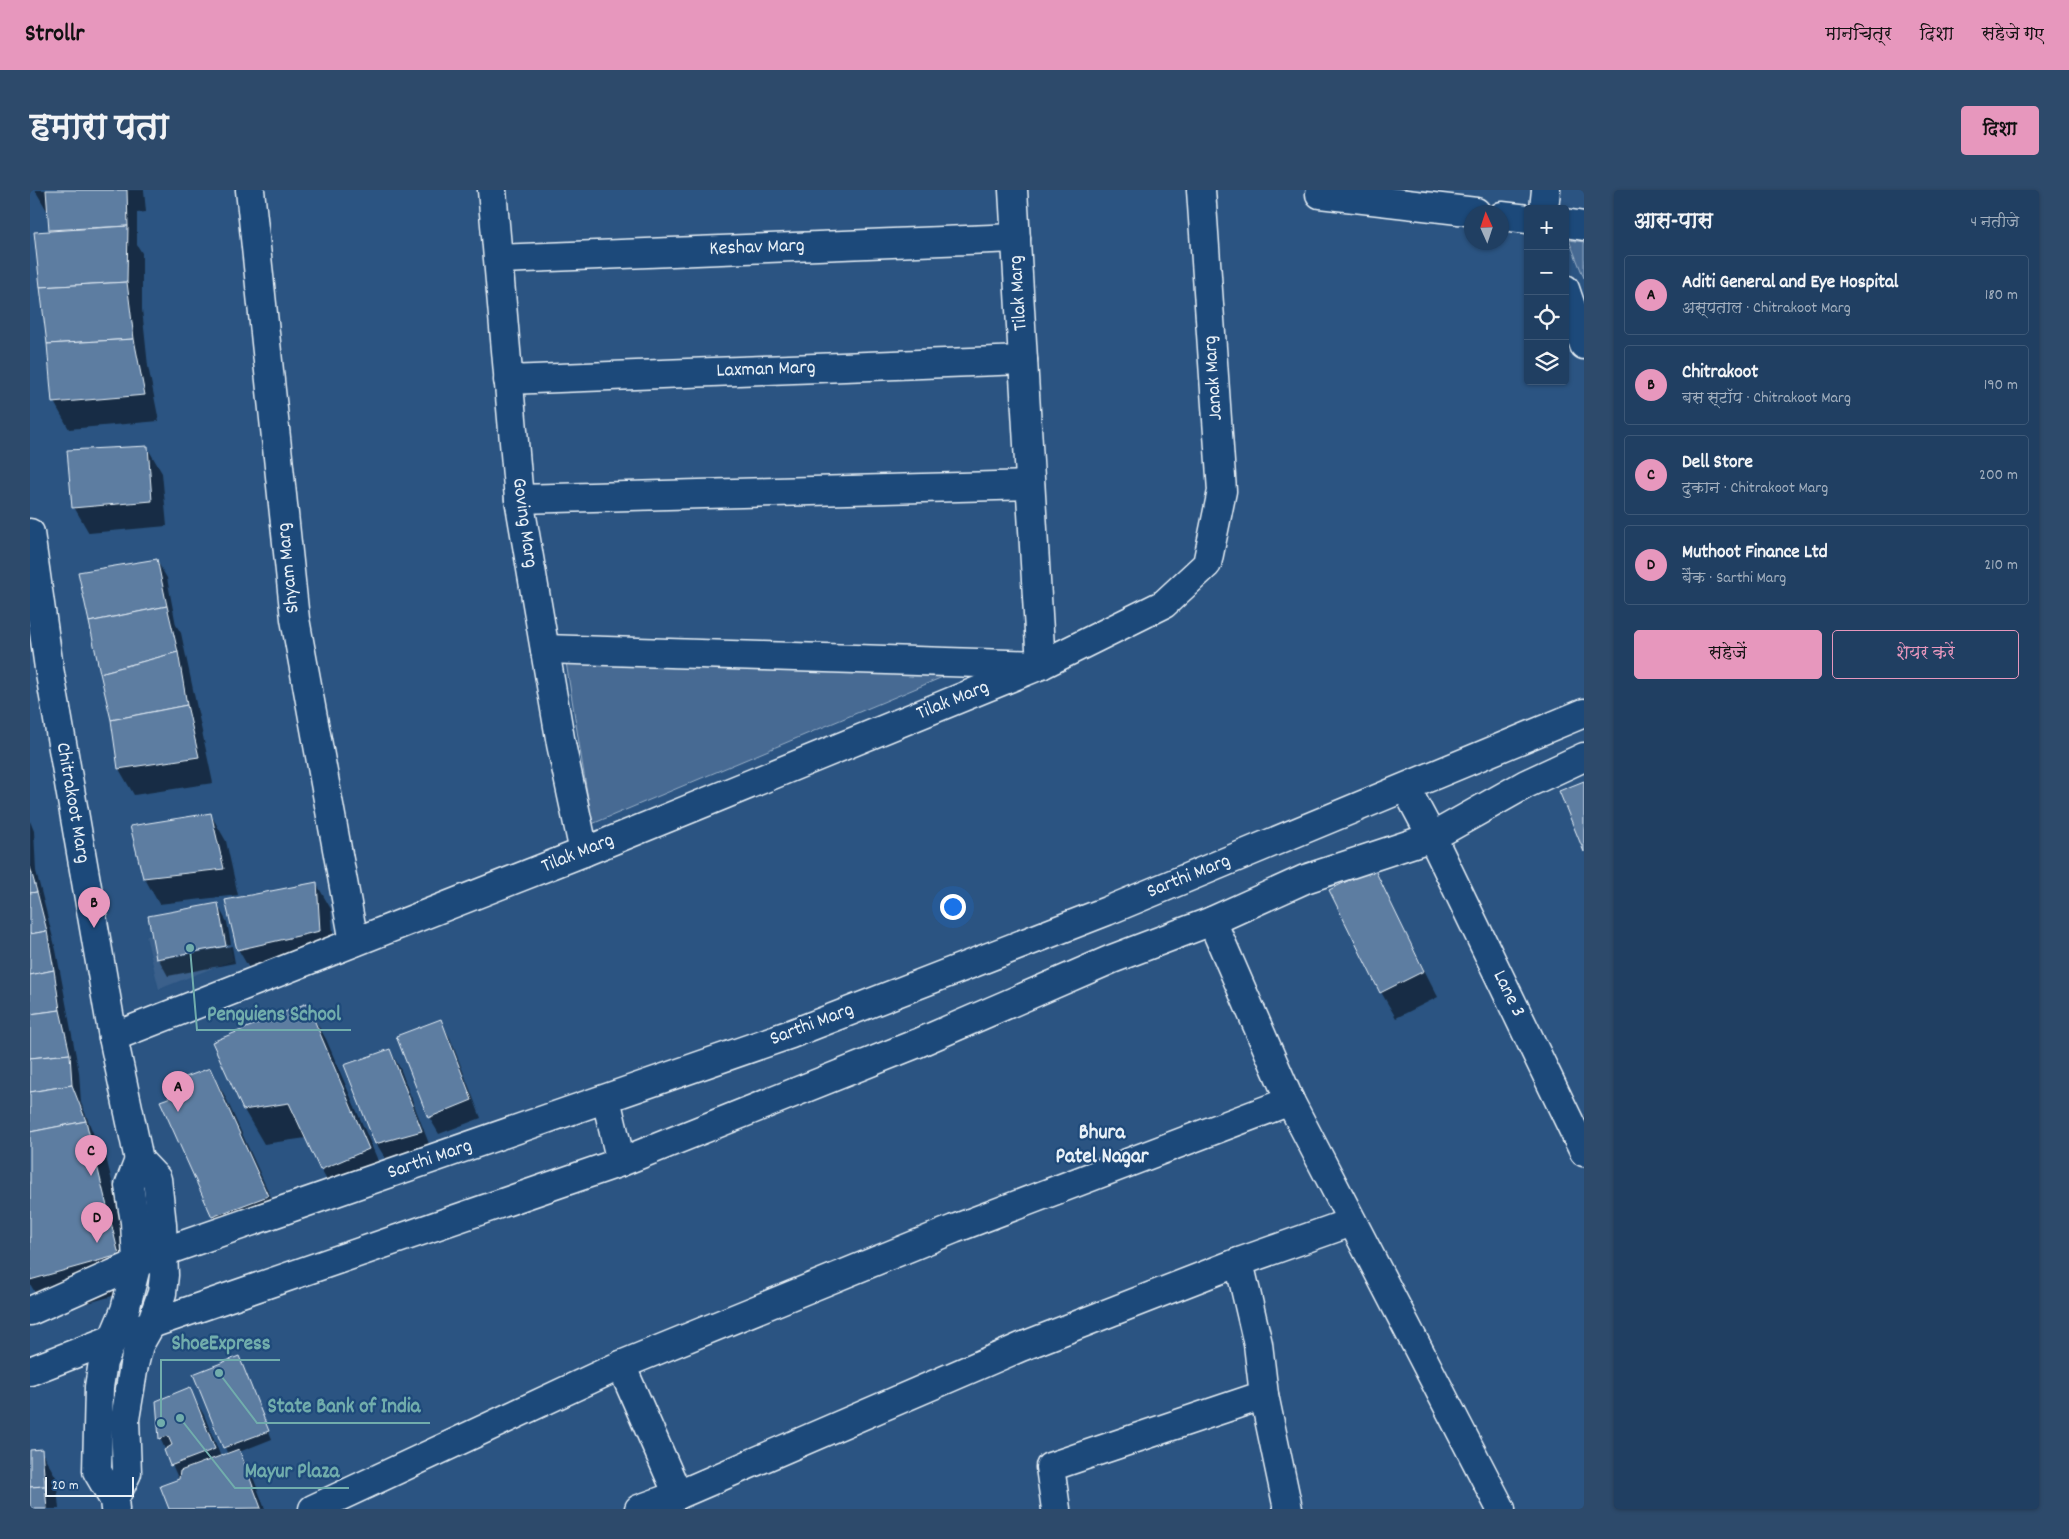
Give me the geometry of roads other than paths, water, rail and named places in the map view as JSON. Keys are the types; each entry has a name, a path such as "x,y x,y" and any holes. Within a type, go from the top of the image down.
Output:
{"street":[{"name":"Shyam Marg","path":"250,190 295,619 354,942"},
{"name":"Goving Marg","path":"492,190 519,499 561,744 584,852"},
{"name":"Tilak Marg","path":"1013,190 1041,665"},
{"name":"Janak Marg","path":"1201,190 1222,491 1207,564"},
{"path":"1544,205 1546,190"},
{"path":"1320,194 1464,211"},
{"path":"1509,217 1524,219"},
{"path":"1569,224 1584,226"},
{"name":"Keshav Marg","path":"499,258 1016,238"},
{"path":"1567,295 1584,345"},
{"name":"Laxman Marg","path":"508,380 1024,360"},
{"path":"519,499 1030,485"},
{"name":"Chitrakoot Marg","path":"30,533 49,668 113,1037 140,1160 156,1179 163,1252 162,1293 151,1324 140,1345 132,1372 125,1419 127,1473 114,1504"},
{"name":"Tilak Marg","path":"113,1037 584,852 1041,665 1164,604 1207,564"},
{"path":"545,649 1041,665"},
{"name":"Sarthi Marg","path":"30,1311 163,1252 790,1034 1069,926 1584,713"},
{"path":"30,1371 151,1324 621,1162 918,1043 1112,959 1212,922 1305,879 1432,837 1526,784 1584,757"},
{"name":"Lane 3","path":"1406,788 1432,837 1584,1152"},
{"path":"1212,922 1290,1101 1501,1509"},
{"path":"606,1099 621,1162"},
{"path":"320,1508 621,1364 954,1229 1290,1101"},
{"name":"Chitrakoot Marg","path":"114,1504 97,1471 99,1388 104,1362 112,1338 125,1310 137,1263 135,1222 129,1186 140,1160"},
{"path":"639,1509 678,1495 1021,1346 1239,1262 1352,1222"},
{"path":"1239,1262 1258,1344 1264,1395 1288,1509"},
{"path":"621,1364 678,1495"},
{"path":"1056,1509 1050,1467 1264,1395"}],"place":[{"name":"Chitrakoot","path":"94,928"},
{"name":"Penguiens School","path":"190,948"},
{"name":"Aditi General and Eye Hospital","path":"178,1112"},
{"name":"Dell Store","path":"91,1176"},
{"name":"Muthoot Finance Ltd","path":"97,1243"},
{"name":"State Bank of India","path":"219,1373"},
{"name":"Mayur Plaza","path":"180,1418"},
{"name":"ShoeExpress","path":"161,1423"}],"district":[{"name":"Bhura Patel Nagar","path":"1102,1146"}]}
